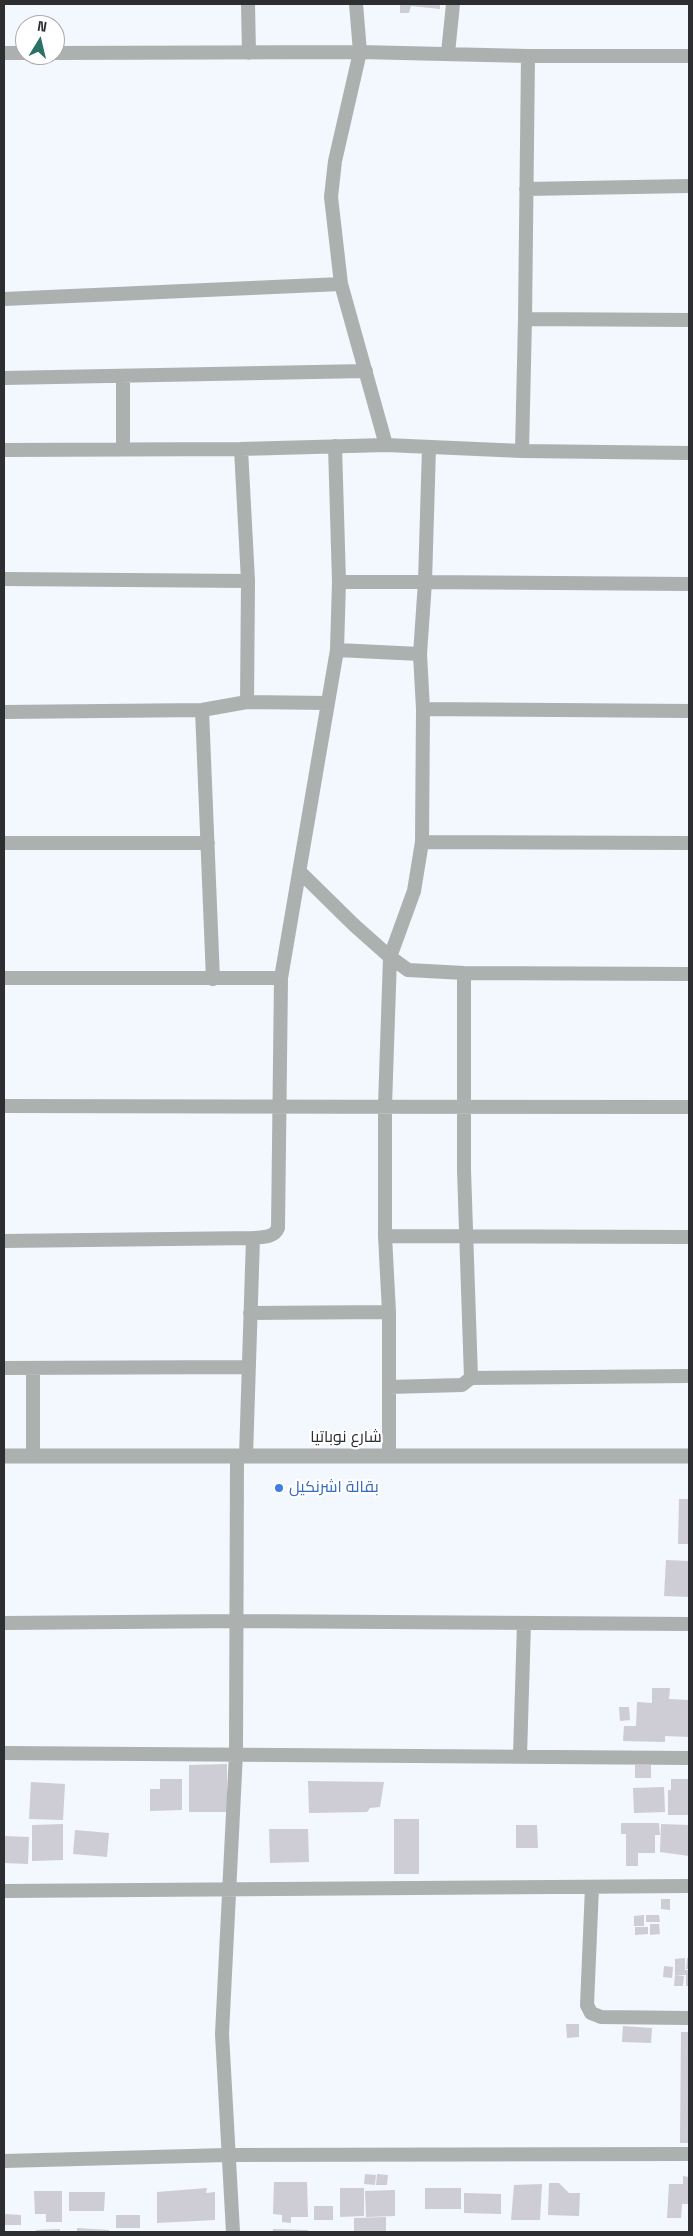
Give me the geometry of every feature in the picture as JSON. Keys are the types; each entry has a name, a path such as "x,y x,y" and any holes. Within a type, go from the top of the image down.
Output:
{"street":[{"path":"248,4 249,53"},
{"path":"356,4 360,52 332,177 331,197 341,284 386,445"},
{"path":"448,53 452,4"},
{"path":"65,53 360,52 528,56 689,56"},
{"path":"522,451 528,56"},
{"path":"526,189 689,186"},
{"path":"4,299 341,284"},
{"path":"525,319 689,320"},
{"path":"4,378 366,371"},
{"path":"123,376 123,449"},
{"path":"4,450 241,449 386,445 522,451 689,454"},
{"path":"4,1241 252,1238 272,1236 278,1228 281,978 337,650 338,582 335,446"},
{"path":"389,1456 389,1312 385,1236 390,957 414,891 422,842 423,709 420,654 425,582 429,447"},
{"path":"241,449 248,581 247,702"},
{"path":"4,579 248,581"},
{"path":"338,582 689,584"},
{"path":"337,650 420,654"},
{"path":"4,712 202,710 247,702 328,703"},
{"path":"423,709 689,711"},
{"path":"202,710 213,979"},
{"path":"422,842 689,844"},
{"path":"4,843 208,843"},
{"path":"299,871 324,897 390,957 408,970 464,974 689,974"},
{"path":"389,1387 456,1386 466,1384 471,1378 465,1235 464,974"},
{"path":"4,978 281,978"},
{"path":"4,1106 689,1107"},
{"path":"385,1236 689,1236"},
{"path":"233,2232 227,2155 222,2034 236,1753 237,1621 242,1456 249,1367 252,1238"},
{"path":"250,1313 389,1312"},
{"path":"4,1368 249,1367"},
{"path":"33,1368 33,1456"},
{"path":"471,1378 689,1376"},
{"name":"شارع نوباتيا","path":"4,1456 689,1456"},
{"path":"4,1623 237,1621 689,1624"},
{"path":"520,1756 524,1623"},
{"path":"4,1753 236,1753 689,1758"},
{"path":"4,1891 689,1886"},
{"path":"592,1887 586,2005 591,2013 601,2017 689,2018"},
{"path":"4,2161 227,2155 689,2154"}],"building":[{"path":"400,4 440,4 440,9 411,6 409,13 400,13"},
{"path":"679,1499 689,1499 689,1544 678,1544"},
{"path":"666,1560 689,1561 689,1597 664,1596"},
{"path":"652,1688 670,1688 669,1699 689,1700 689,1737 665,1736 665,1742 623,1741 624,1726 636,1726 637,1702 652,1703"},
{"path":"619,1707 629,1707 630,1720 620,1721"},
{"path":"227,1764 227,1812 189,1812 189,1765"},
{"path":"635,1765 651,1765 651,1778 635,1778"},
{"path":"160,1779 182,1779 182,1810 150,1811 150,1789 160,1789"},
{"path":"671,1779 689,1779 689,1815 668,1815 668,1790 671,1790"},
{"path":"308,1781 384,1782 380,1807 370,1808 367,1812 309,1813"},
{"path":"31,1782 65,1784 63,1820 29,1819"},
{"path":"664,1787 665,1812 634,1813 633,1788"},
{"path":"394,1819 419,1819 419,1874 394,1874"},
{"path":"621,1823 659,1823 660,1835 655,1835 655,1853 638,1853 638,1866 626,1866 626,1834 621,1834"},
{"path":"63,1824 63,1860 32,1861 32,1825"},
{"path":"661,1824 689,1825 689,1856 660,1852"},
{"path":"516,1825 537,1825 538,1848 516,1848"},
{"path":"269,1829 308,1829 309,1862 270,1863"},
{"path":"75,1830 109,1833 107,1857 73,1854"},
{"path":"4,1836 29,1837 28,1864 4,1863"},
{"path":"661,1899 670,1899 670,1910 661,1909"},
{"path":"644,1915 644,1926 634,1926 634,1916"},
{"path":"646,1915 659,1915 660,1922 646,1922"},
{"path":"650,1924 659,1924 660,1934 650,1935"},
{"path":"635,1927 648,1927 648,1934 635,1935"},
{"path":"685,1958 685,1970 689,1970 689,1986 686,1986 686,1975 675,1975 675,1959"},
{"path":"687,1958 689,1958 689,1969 686,1969"},
{"path":"664,1966 673,1967 672,1978 663,1977"},
{"path":"675,1975 684,1976 683,1986 674,1986"},
{"path":"566,2024 579,2024 579,2037 567,2038"},
{"path":"623,2026 652,2028 651,2043 622,2042"},
{"path":"681,2032 689,2032 689,2143 680,2143"},
{"path":"365,2174 376,2175 375,2185 364,2184"},
{"path":"377,2174 388,2175 387,2185 376,2185"},
{"path":"683,2176 689,2177 689,2204 682,2204 681,2218 667,2218 669,2184 683,2184"},
{"path":"274,2182 307,2182 308,2217 291,2217 291,2223 282,2222 282,2215 273,2214"},
{"path":"549,2183 559,2183 569,2193 580,2193 579,2216 548,2215"},
{"path":"542,2184 540,2220 511,2220 514,2185"},
{"path":"207,2188 206,2193 215,2192 215,2220 157,2223 157,2192"},
{"path":"340,2188 364,2188 364,2216 340,2217"},
{"path":"425,2188 461,2188 461,2209 425,2209"},
{"path":"395,2190 395,2216 366,2217 365,2191"},
{"path":"34,2191 62,2191 62,2222 46,2222 46,2214 35,2214"},
{"path":"69,2192 105,2192 104,2211 69,2211"},
{"path":"464,2193 501,2194 501,2214 464,2213"},
{"path":"314,2206 333,2206 333,2220 314,2220"},
{"path":"4,2214 21,2215 21,2225 4,2225"},
{"path":"116,2215 140,2215 140,2228 116,2228"},
{"path":"386,2217 386,2232 354,2232 354,2218"},
{"path":"77,2228 109,2230 109,2232 77,2232"},
{"path":"60,2229 60,2232 36,2232 36,2230"},
{"path":"273,2229 308,2230 309,2232 273,2232"}],"place":[{"name":"بقالة اشرنكيل","path":"279,1488"}]}
